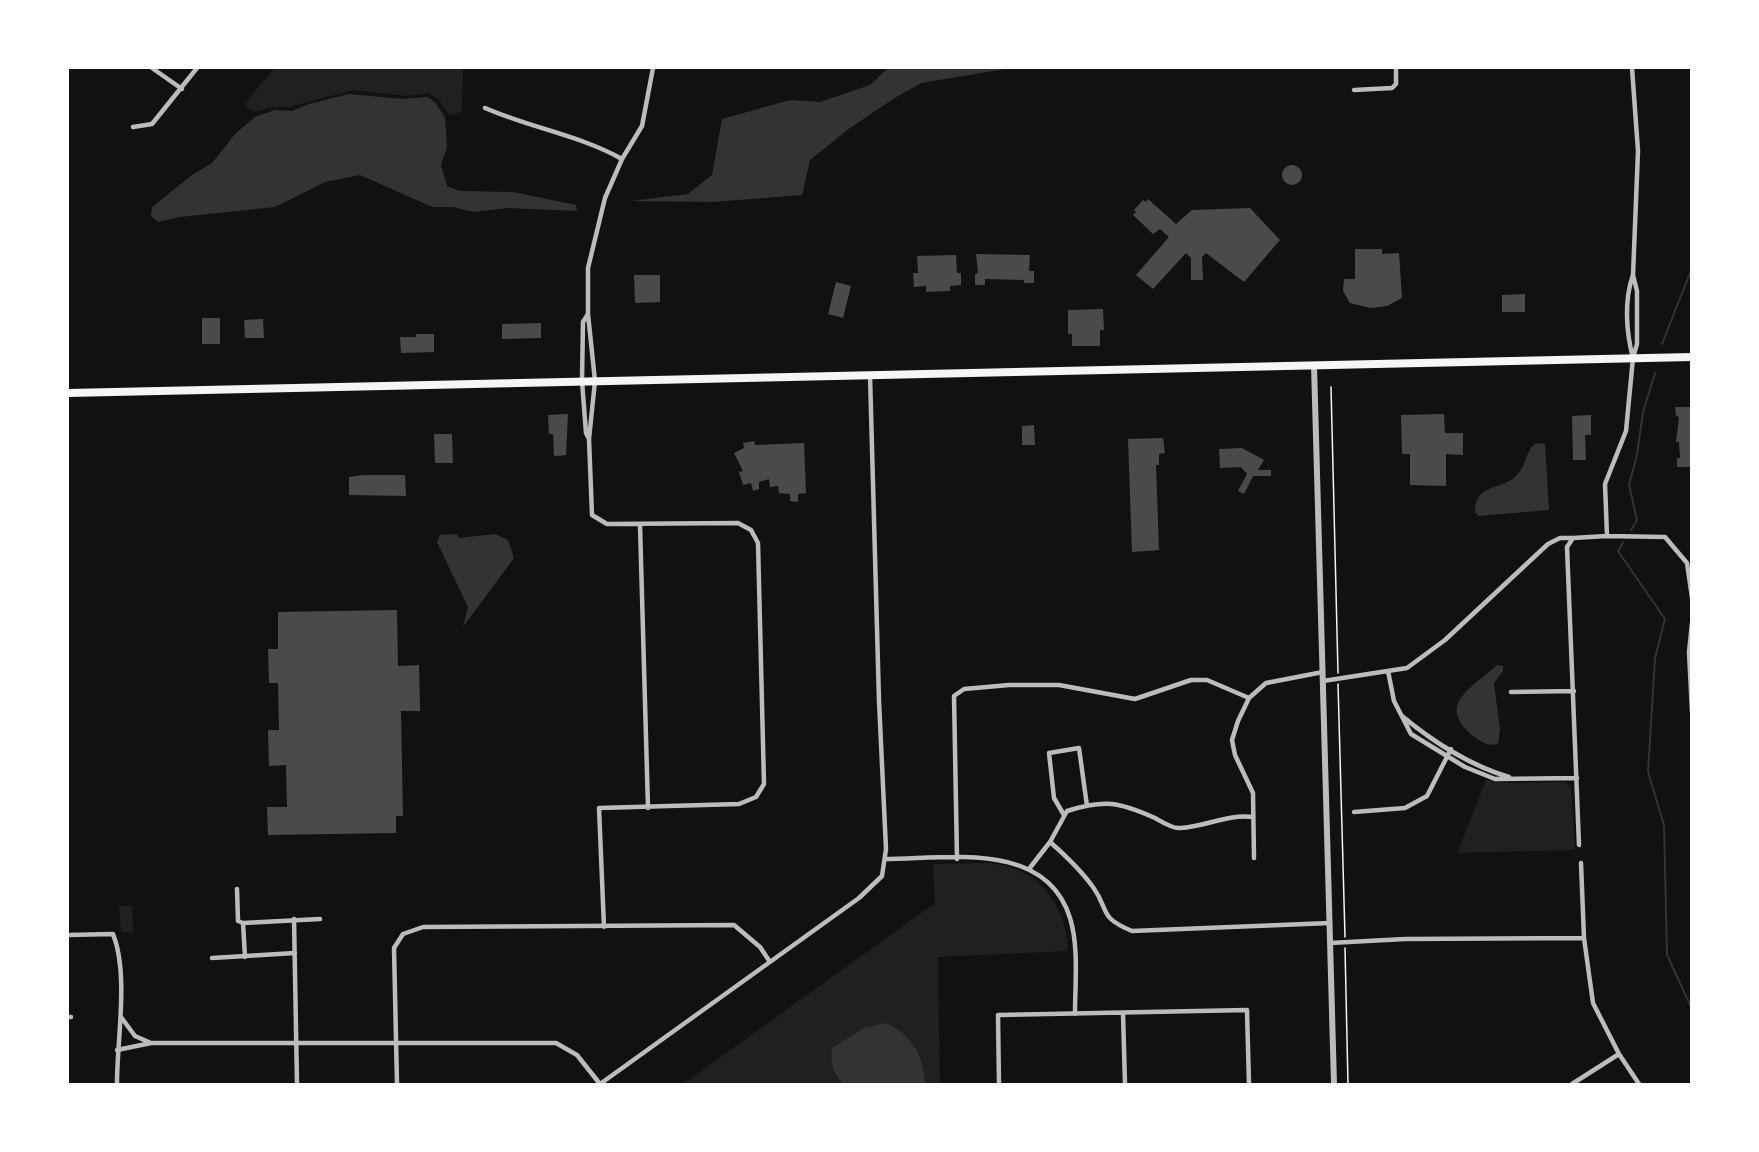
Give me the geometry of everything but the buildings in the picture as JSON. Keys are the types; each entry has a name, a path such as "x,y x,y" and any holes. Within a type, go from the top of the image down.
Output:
{"main road":[{"path":"68,393 1692,357"}],"street":[{"path":"152,68 182,89"},
{"path":"133,127 152,123 197,68"},
{"path":"604,927 599,808 739,804 756,797 764,784 758,543 751,530 738,523 607,524 592,515 589,439 595,381 588,314 590,259 605,198 622,159 642,126 653,68"},
{"path":"1354,90 1392,88 1396,84 1396,68"},
{"path":"1607,536 1605,484 1626,431 1632,358 1637,344 1637,291 1634,275 1638,151 1632,68"},
{"path":"485,108 528,125 589,142 622,159"},
{"path":"1632,358 1629,342 1628,291 1634,275"},
{"path":"588,314 583,322 582,381 586,434 589,439"},
{"path":"1314,365 1334,1084"},
{"path":"117,1050 151,1043 556,1042 577,1055 600,1084 859,898 882,876 885,859 870,375"},
{"path":"640,525 648,808"},
{"path":"1323,681 1407,668 1444,640 1548,544 1560,538 1665,537 1687,563 1692,598"},
{"path":"1573,538 1567,547 1579,845"},
{"path":"1692,623 1689,652 1692,712"},
{"path":"1388,671 1389,686 1411,734 1447,757 1479,774 1495,779 1577,778"},
{"path":"1254,858 1253,793 1235,755 1232,741 1249,698 1266,683 1323,672"},
{"path":"957,859 954,696 964,689 1009,685 1059,685 1135,699 1191,680 1207,680 1249,698"},
{"path":"1511,692 1574,691"},
{"path":"1400,714 1452,749 1497,774 1515,779"},
{"path":"1065,815 1054,798 1049,753 1079,748 1087,806"},
{"path":"1354,812 1405,808 1427,796 1452,749"},
{"path":"1029,869 1050,842 1067,811 1087,806 1100,803 1125,804 1179,829 1220,818 1253,817"},
{"path":"1050,842 1075,863 1095,890 1104,912 1112,922 1132,931 1330,923"},
{"path":"885,859 999,859 1021,864 1047,881 1060,896 1071,918 1075,949 1075,1014"},
{"path":"1581,863 1584,938 1593,1003 1619,1054 1639,1084"},
{"path":"237,889 238,921 243,924 320,920"},
{"path":"294,920 297,1084"},
{"path":"243,924 244,957"},
{"path":"397,1084 394,948 403,934 423,927 734,925 760,947 770,962"},
{"path":"68,934 113,934 119,948 121,1017 117,1050 117,1083"},
{"path":"1330,943 1405,939 1584,938"},
{"path":"212,958 295,953"},
{"path":"999,1084 998,1015 1247,1010 1249,1084"},
{"path":"1123,1013 1125,1084"},
{"path":"121,1017 135,1036 151,1043"},
{"path":"1572,1084 1619,1054"}],"path":[{"path":"1331,387 1348,1084"}],"shaded area":[{"path":"275,68 463,68 462,112 449,115 439,100 428,93 406,96 354,90 289,107 273,107 254,112 244,104"},
{"path":"888,68 1011,68 921,83 893,99 850,128 810,160 802,195 713,202 631,201 688,194 712,175 722,119 790,100 820,102 870,85"},
{"path":"349,94 403,99 427,97 435,102 445,117 447,147 441,165 447,186 459,191 513,192 576,205 577,211 508,208 474,212 453,207 432,207 360,175 325,182 275,207 180,217 158,222 151,216 152,207 192,175 212,163 236,133 255,117 275,110 292,111 309,104"},
{"path":"1536,443 1545,444 1549,510 1479,516 1475,512 1479,496 1516,476 1532,446"},
{"path":"457,534 459,538 495,534 508,540 514,558 463,627 468,607 437,542 440,535"},
{"path":"1497,665 1503,666 1503,671 1494,683 1500,730 1498,744 1491,745 1472,735 1462,724 1457,714 1457,705 1469,689"},
{"path":"1486,780 1510,783 1564,782 1571,786 1575,850 1457,853"},
{"path":"988,863 1021,871 1046,891 1062,918 1068,951 938,957 940,1084 683,1084 935,903 933,864"},
{"path":"119,906 132,906 133,933 121,932"},
{"path":"885,1023 903,1034 915,1047 922,1064 925,1084 843,1084 833,1068 832,1048 864,1028"}],"waterway":[{"path":"1662,344 1692,268"},
{"path":"1631,530 1637,520 1629,485 1637,455 1643,412 1655,373"},
{"path":"1623,542 1618,551 1665,619 1655,658 1648,772 1664,825 1667,955 1692,1009"}]}
